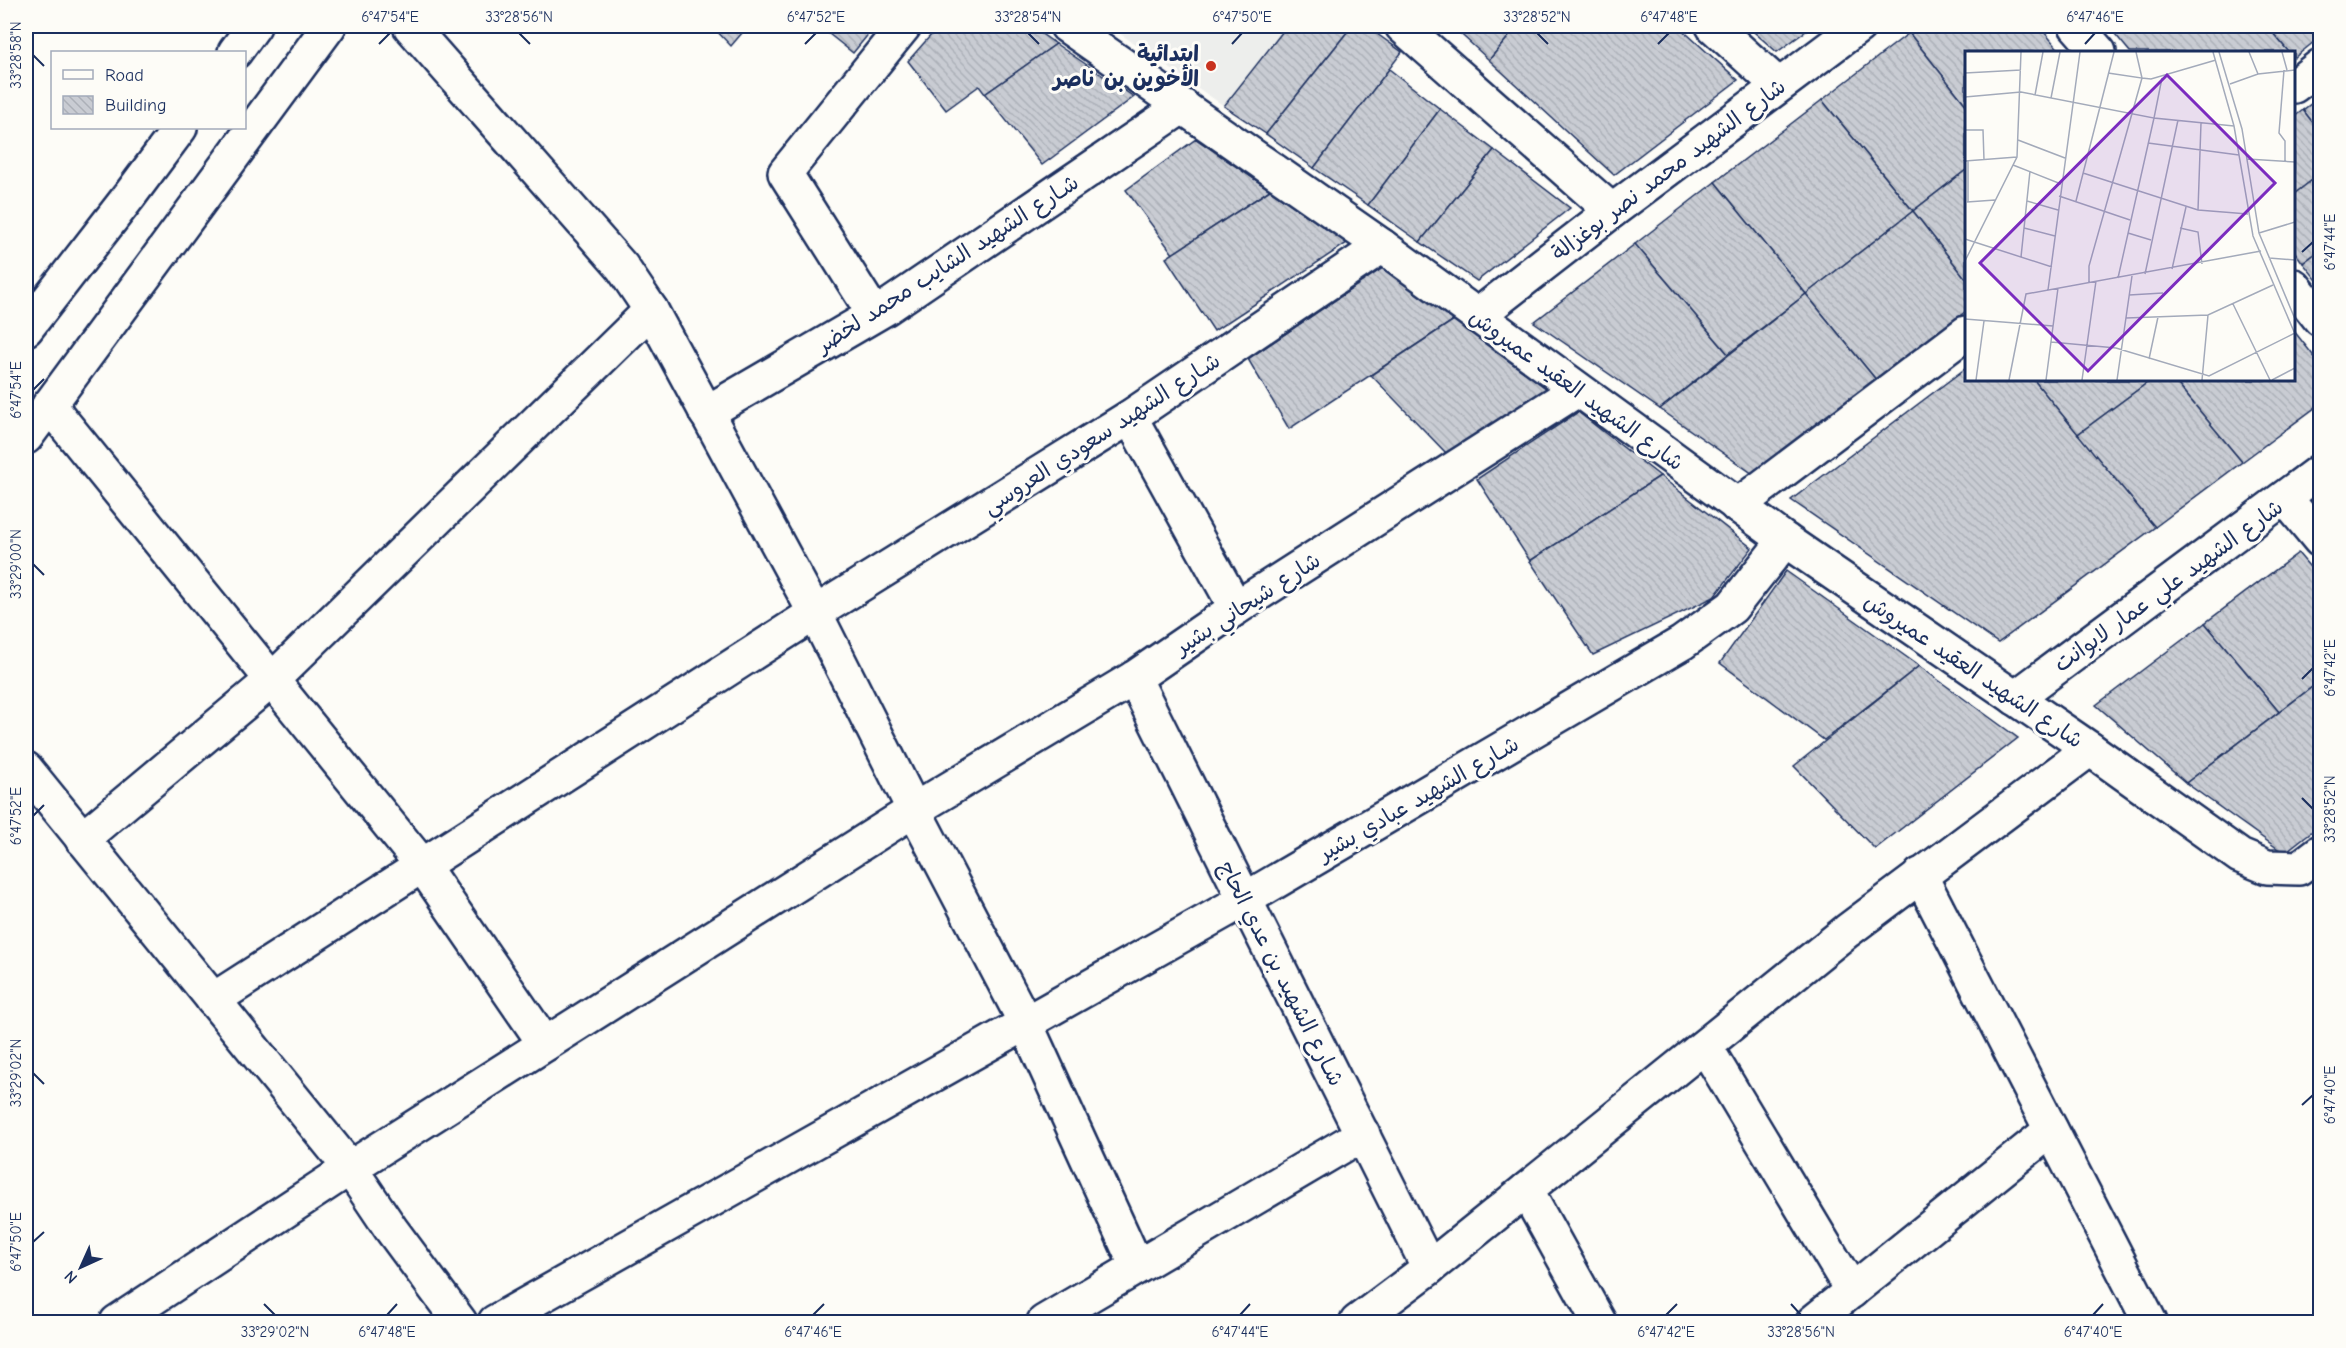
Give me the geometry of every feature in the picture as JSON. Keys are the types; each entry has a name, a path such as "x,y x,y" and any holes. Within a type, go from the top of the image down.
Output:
{"main road":[{"path":"236,51 254,26"},
{"path":"26,437 329,26"},
{"path":"410,26 622,267 651,310 815,613 914,810 1025,1022 1137,1267"},
{"path":"874,314 784,173 904,26"},
{"name":"شارع الشهيد العقيد عميروش","path":"1067,26 1382,246 1785,540 2090,749 2240,856 2267,867 2299,868 2320,852"},
{"path":"1402,26 1612,211"},
{"path":"1713,26 1778,85"},
{"name":"شارع الشهيد محمد نصر بوغزالة","path":"1477,316 1612,211 1859,26"},
{"path":"2076,26 2098,51"},
{"path":"2295,85 2320,66"},
{"name":"شـارع الشهيد الشايب محمد لخضر","path":"706,413 874,314 1183,106"},
{"path":"26,329 179,129"},
{"name":"شـارع الشهيد سعودي العروسي","path":"213,1000 815,613 1130,417 1382,246"},
{"path":"2295,287 2320,319"},
{"path":"82,839 272,680 651,310"},
{"path":"1737,506 1965,334"},
{"name":"شارع شيحاني بشير","path":"117,1323 350,1168 914,810 1134,678 1236,608 1577,390"},
{"path":"49,405 422,866 545,1044"},
{"path":"1130,417 1236,608"},
{"name":"شارع الشهيد علي عمار لابوانت","path":"2014,698 2286,499 2320,471"},
{"path":"2286,499 2320,540"},
{"name":"شـارع الشهيد عبادي بشير","path":"495,1323 1244,900 1682,643 1732,607 1785,540"},
{"name":"شـارع الشهيد بن عدي الحاج","path":"1134,678 1429,1268"},
{"path":"1357,1323 1920,875 2090,749"},
{"path":"26,769 350,1168 391,1229 460,1323"},
{"path":"1920,875 2150,1323"},
{"path":"1705,1046 1852,1291"},
{"path":"1813,1323 2051,1130"},
{"path":"1044,1323 1363,1134"},
{"path":"1526,1190 1599,1323"}],"shaded area":[{"name":"ابتدائية الأخوين بن ناصر","path":"1109,26 1287,26 1224,106"}],"building":[{"path":"712,26 748,26 731,46"},
{"path":"819,26 875,26 853,53"},
{"path":"939,26 1030,26 1056,44 985,94 979,86 946,110 908,61"},
{"path":"1287,26 1352,26 1266,134 1224,106"},
{"path":"1352,26 1366,26 1402,52 1314,168 1266,134"},
{"path":"1452,26 1518,26 1489,60"},
{"path":"1518,26 1678,26 1738,80 1614,175 1489,60"},
{"path":"1747,26 1813,26 1777,52"},
{"path":"1918,26 2039,26 2060,51 1965,51 1965,104 1909,33"},
{"path":"2127,26 2267,26 2288,51 2129,51 2115,34"},
{"path":"2267,26 2320,26 2320,37 2295,57 2295,51 2288,51"},
{"path":"1909,33 1965,104 1965,171 1913,211 1822,100"},
{"path":"1056,44 1134,97 1042,165 985,94"},
{"path":"1389,69 1440,109 1368,205 1314,168"},
{"path":"2320,97 2320,132 2303,110"},
{"path":"1822,100 1913,211 1806,294 1715,182"},
{"path":"1440,109 1494,150 1420,242 1368,205"},
{"path":"2303,110 2320,132 2320,174 2295,193 2295,116"},
{"path":"1196,139 1270,190 1173,254 1126,190"},
{"path":"1494,150 1570,208 1477,281 1420,242"},
{"path":"1965,171 1965,278 1913,211"},
{"path":"2320,174 2320,250 2303,263 2295,252 2295,193"},
{"path":"1715,182 1806,294 1728,354 1635,244"},
{"path":"1270,190 1347,243 1214,331 1166,258"},
{"path":"1913,211 1965,278 1965,312 1877,381 1806,294"},
{"path":"1635,244 1728,354 1660,409 1534,322"},
{"path":"2320,250 2320,284 2303,263"},
{"path":"1383,268 1454,320 1289,429 1248,359"},
{"path":"1806,294 1877,381 1756,476 1660,409"},
{"path":"1454,320 1549,390 1448,455 1371,375"},
{"path":"2295,332 2320,364 2320,404 2242,462 2175,381 2295,381"},
{"path":"1965,369 1965,381 2035,381 2155,527 1998,643 1791,500"},
{"path":"2035,381 2150,381 2078,434"},
{"path":"2150,381 2175,381 2242,462 2155,527 2078,434"},
{"path":"1578,412 1660,476 1530,561 1477,479"},
{"path":"1660,476 1752,548 1714,597 1593,655 1530,561"},
{"path":"2298,553 2320,579 2320,681 2279,712 2205,623"},
{"path":"1786,571 1919,666 1824,740 1720,663"},
{"path":"2205,623 2279,712 2186,783 2096,705"},
{"path":"1919,666 2018,738 1875,849 1794,766"},
{"path":"2320,681 2320,825 2284,853 2186,783"}],"place":[{"name":"ابتدائية الأخوين بن ناصر","path":"1211,66"}]}
